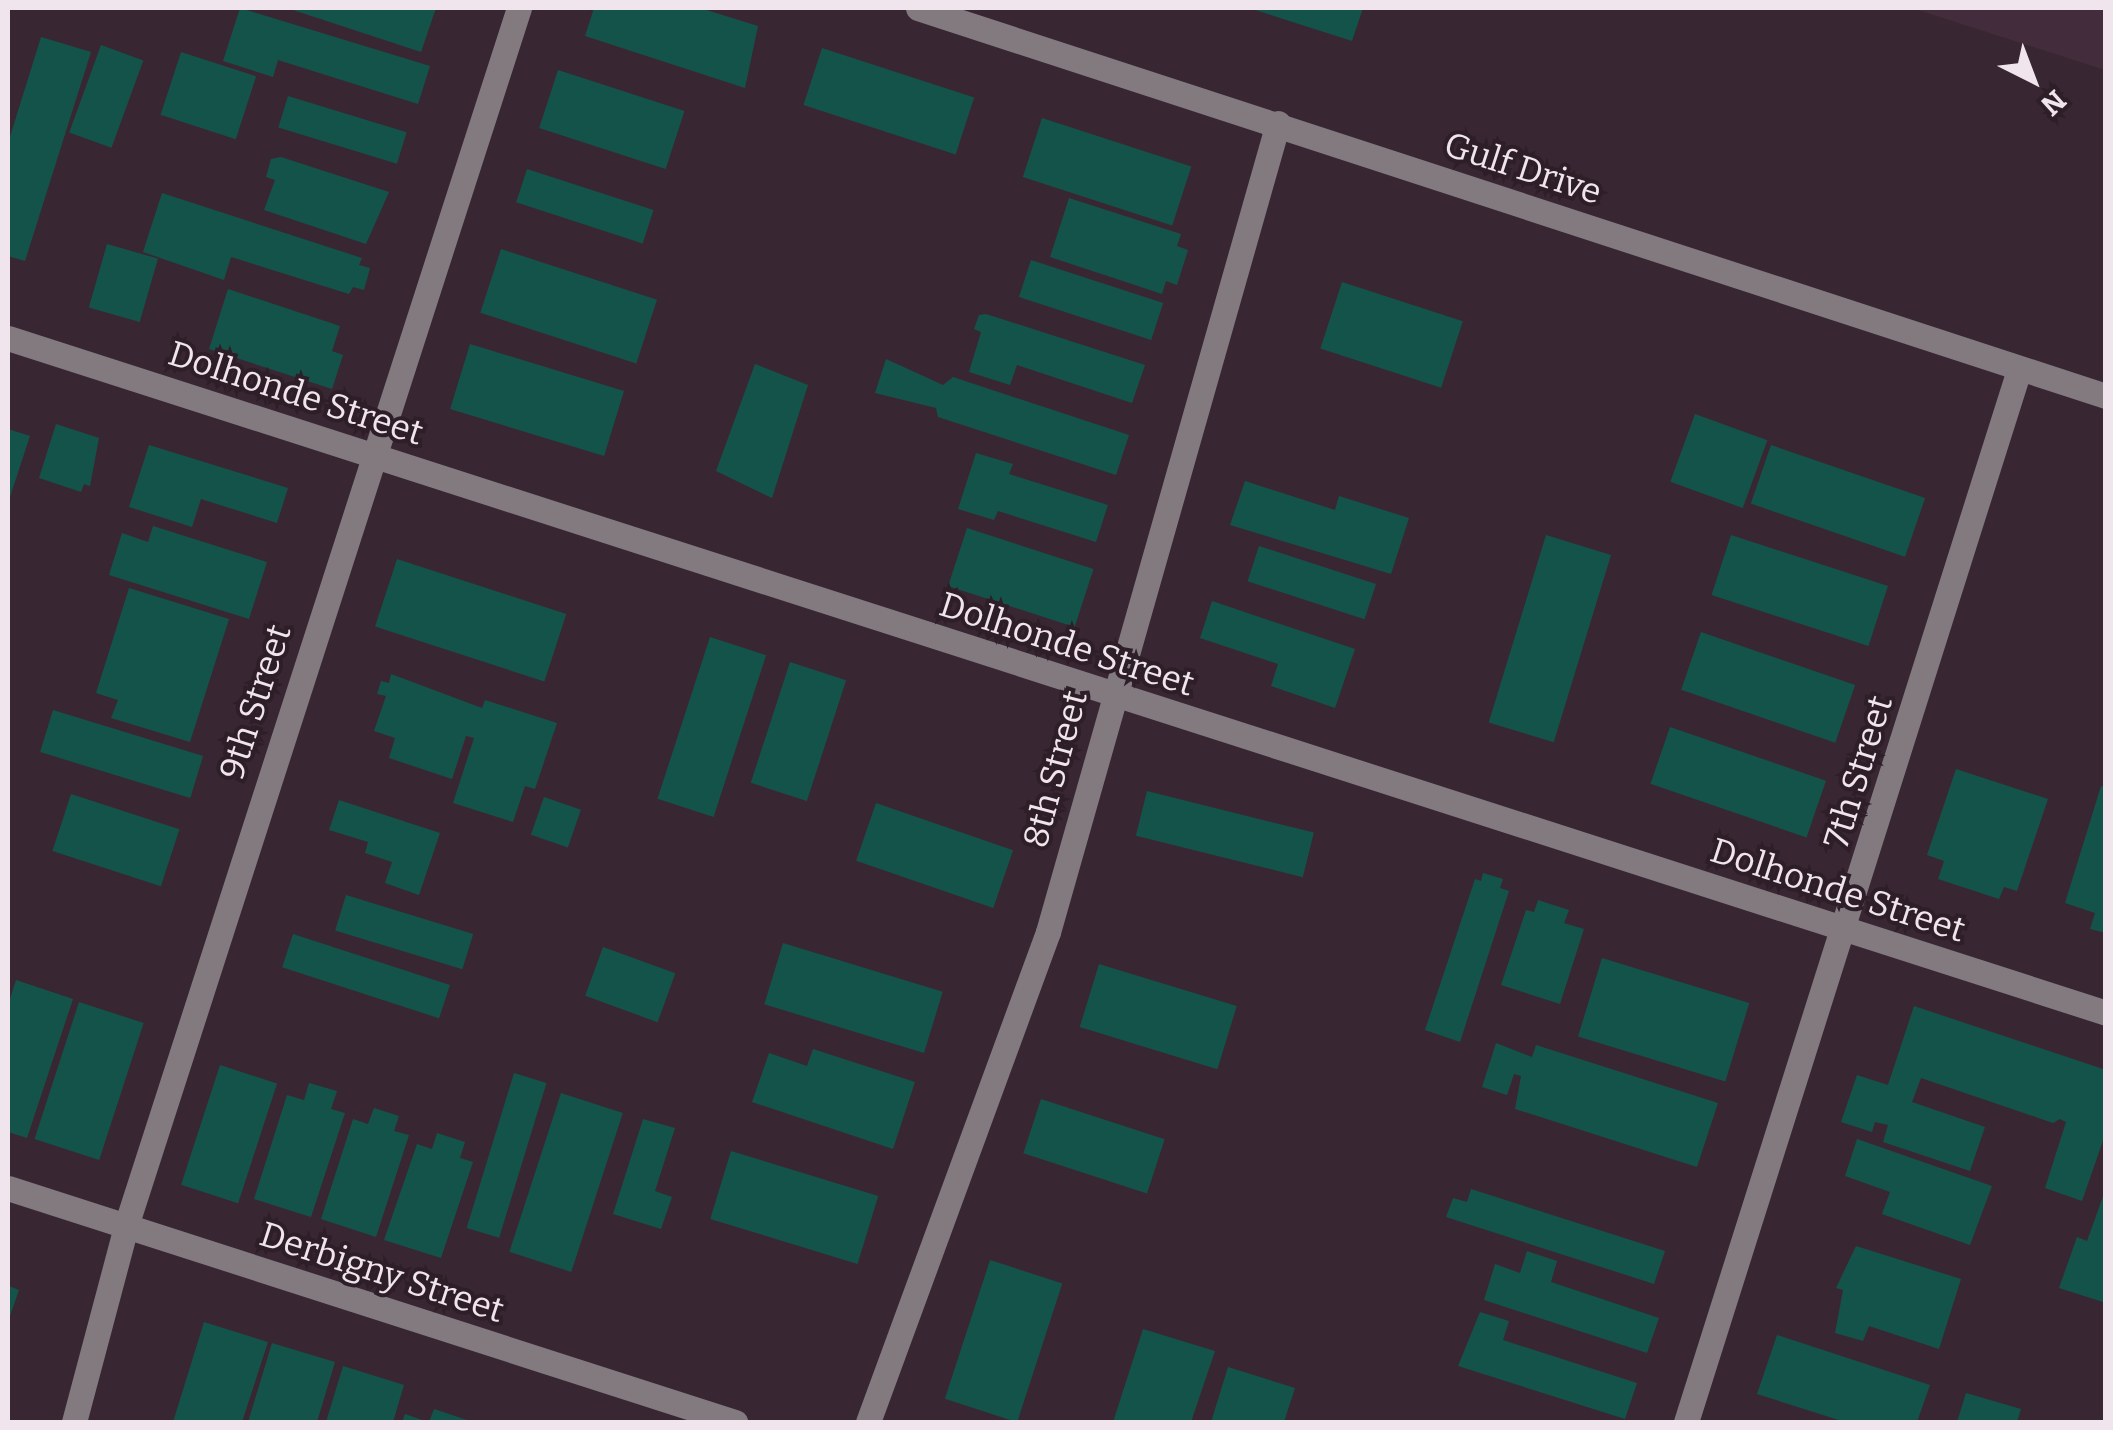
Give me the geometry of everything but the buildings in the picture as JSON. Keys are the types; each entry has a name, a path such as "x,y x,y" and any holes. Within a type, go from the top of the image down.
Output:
{"street":[{"name":"9th Street","path":"74,1422 126,1226 370,453 518,8"},
{"name":"Gulf Drive","path":"918,8 2106,396"},
{"name":"8th Street","path":"868,1422 1048,932 1110,695 1278,123"},
{"name":"Dolhonde Street","path":"8,338 2106,1012"},
{"name":"7th Street","path":"1686,1422 1846,929 2019,370"},
{"name":"Derbigny Street","path":"8,1188 736,1422"}],"shaded area":[{"path":"1912,8 2105,8 2105,70"}]}
